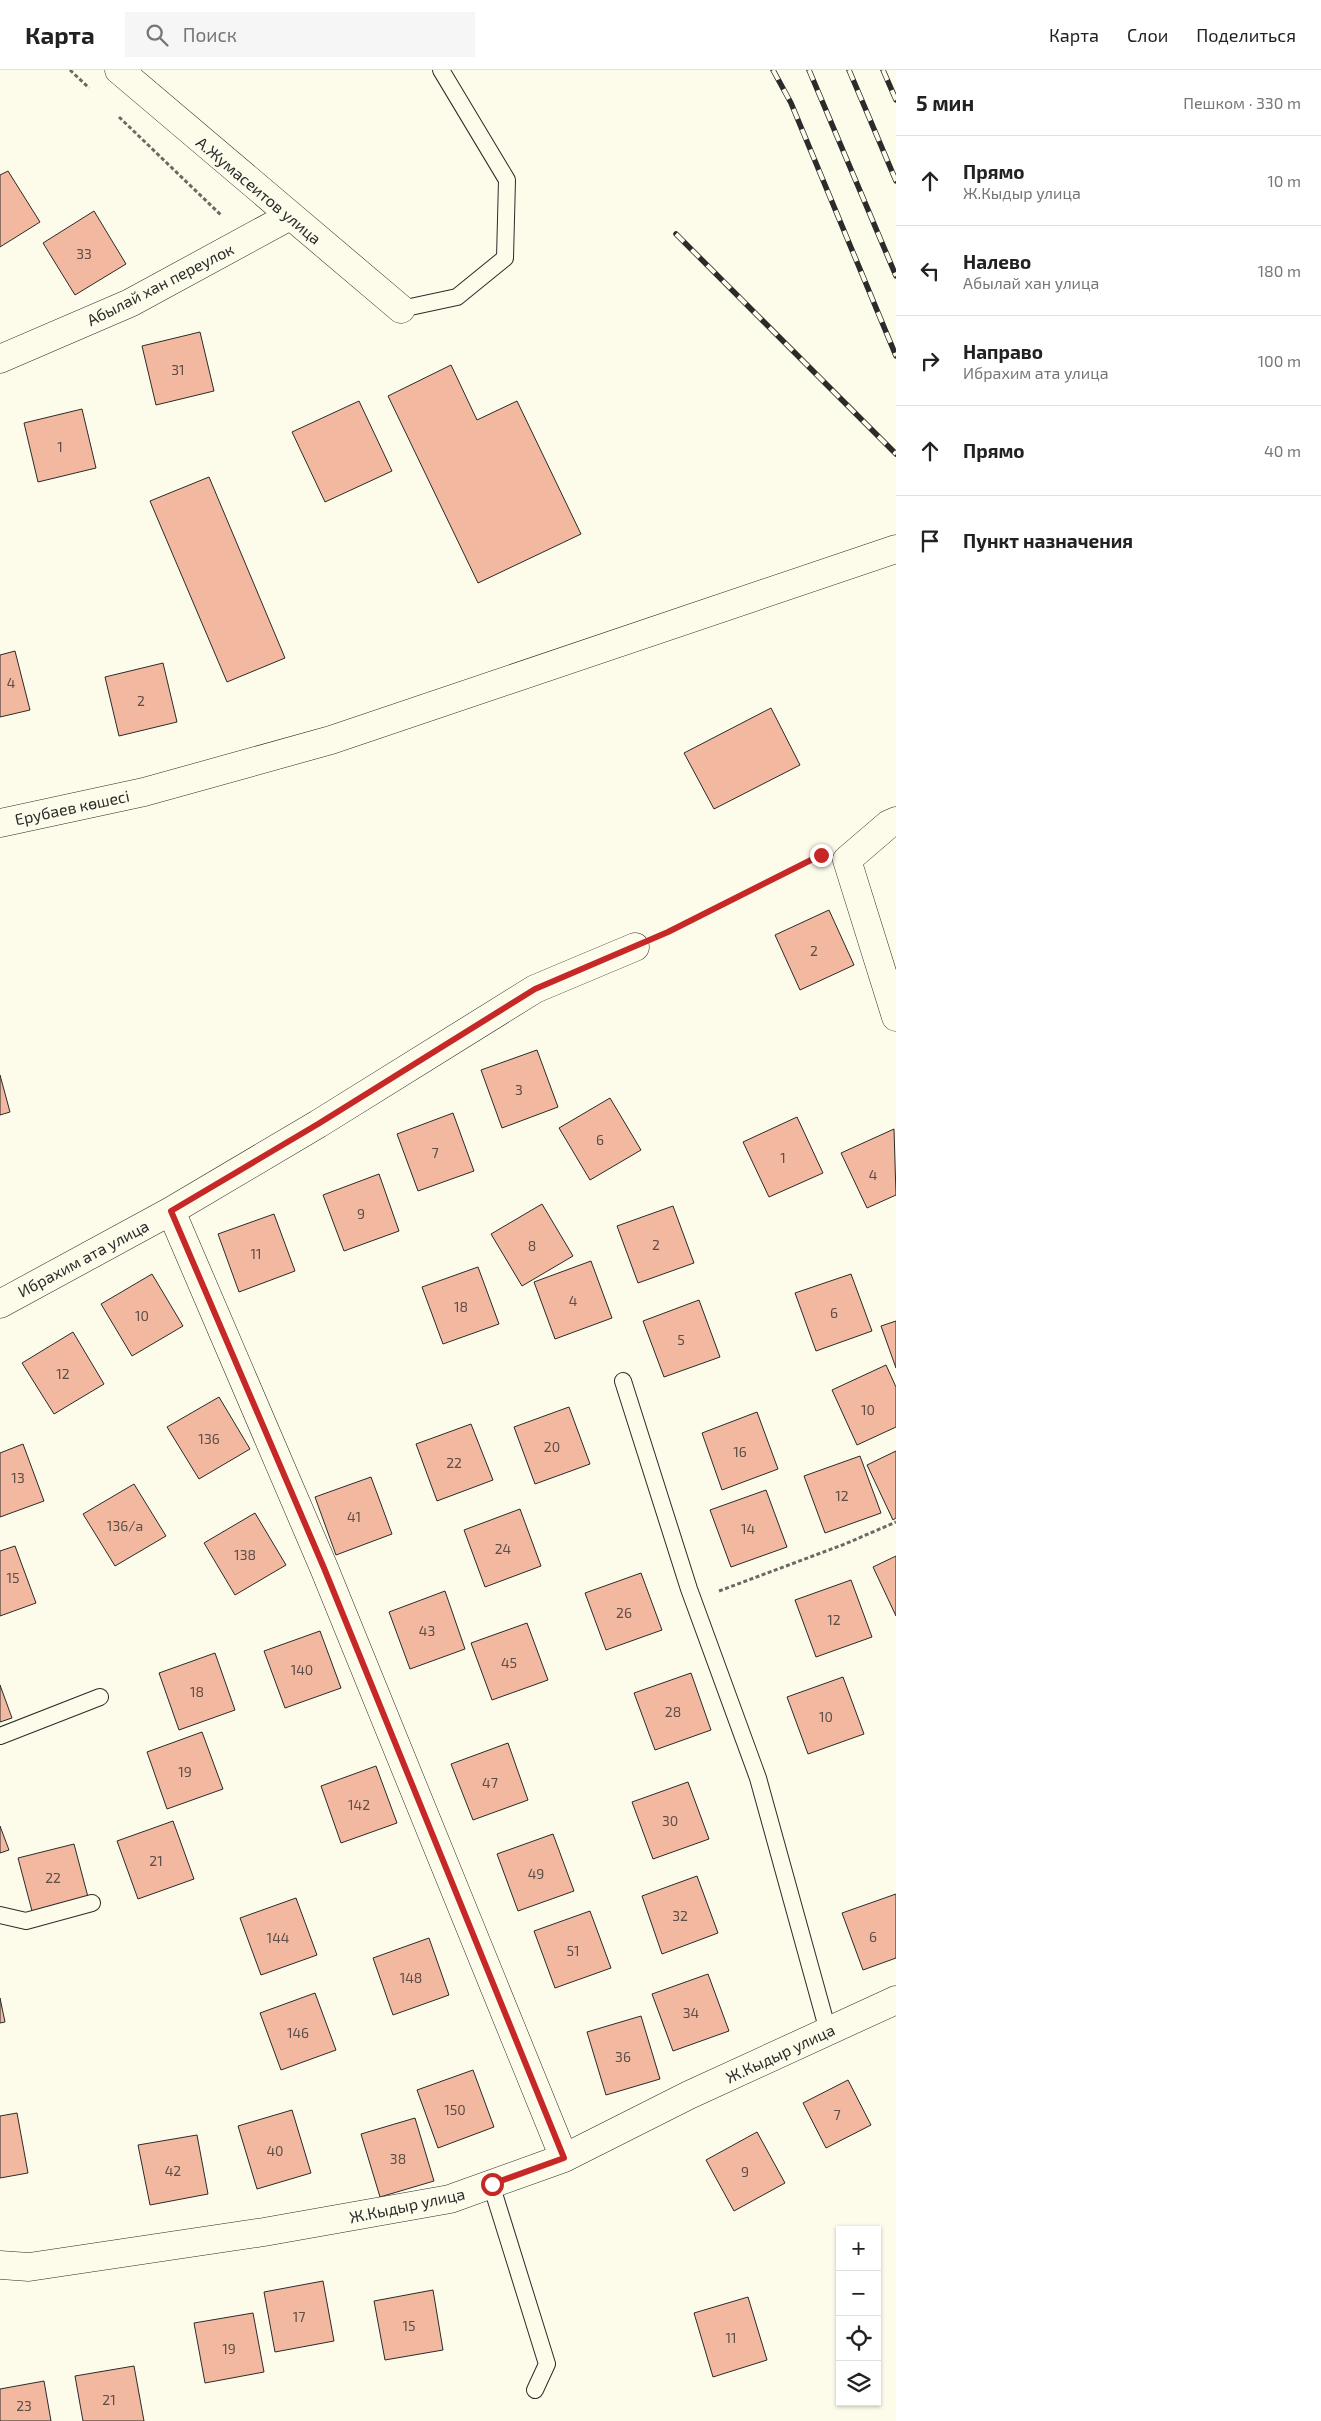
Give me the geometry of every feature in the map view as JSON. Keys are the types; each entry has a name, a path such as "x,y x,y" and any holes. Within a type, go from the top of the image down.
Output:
{"street":[{"name":"А.Жумасеитов улица","path":"119,70 401,309"},
{"name":"Абылай хан переулок","path":"0,359 130,303 290,216"},
{"name":"Ерубаев көшесі","path":"0,822 144,792 331,740 891,551"},
{"path":"896,821 889,824 847,860 896,1018"},
{"name":"Ибрахим ата улица","path":"0,1304 171,1211 318,1124 535,989 635,947"},
{"path":"171,1211 328,1577 564,2158"},
{"name":"Ж.Кыдыр улица","path":"0,2265 29,2266 264,2232 450,2199 564,2158 689,2096 896,2000"}],"lane":[{"path":"401,309 458,297 505,258 507,180 441,70"},
{"path":"623,1381 693,1602 758,1778 828,2031"},
{"path":"0,1736 100,1697"},
{"path":"0,1915 26,1921 92,1903"},
{"path":"492,2184 547,2364 535,2390"}],"path":[{"path":"70,70 91,90"},
{"path":"112,111 246,240"},
{"path":"635,947 821,855 847,860"},
{"path":"693,1602 845,1544 896,1522"}],"building":[{"path":"8,171 40,222 0,247 0,175"},
{"path":"94,211 126,264 75,295 43,243"},
{"path":"200,332 214,391 156,405 142,346"},
{"path":"451,365 477,420 517,401 581,534 478,583 388,396"},
{"path":"359,401 392,471 325,502 292,432"},
{"path":"82,409 96,468 38,482 24,423"},
{"path":"209,477 285,658 227,682 150,501"},
{"path":"15,651 30,710 0,717 0,655"},
{"path":"163,663 177,722 119,736 105,677"},
{"path":"771,708 800,765 714,809 684,753"},
{"path":"829,910 854,965 800,990 775,935"},
{"path":"537,1050 558,1107 502,1128 481,1070"},
{"path":"0,1075 10,1112 0,1115"},
{"path":"610,1098 641,1150 590,1180 559,1128"},
{"path":"453,1113 474,1171 418,1191 397,1134"},
{"path":"797,1117 823,1173 769,1197 743,1142"},
{"path":"894,1129 896,1195 867,1208 841,1153"},
{"path":"379,1174 399,1231 344,1251 323,1195"},
{"path":"542,1204 573,1256 522,1286 491,1234"},
{"path":"673,1206 694,1263 638,1283 617,1226"},
{"path":"274,1214 295,1271 239,1292 218,1234"},
{"path":"591,1261 612,1318 555,1339 534,1282"},
{"path":"478,1267 499,1324 443,1344 422,1287"},
{"path":"152,1274 183,1326 132,1356 101,1304"},
{"path":"851,1274 872,1331 816,1351 795,1293"},
{"path":"699,1300 720,1357 664,1377 643,1321"},
{"path":"896,1321 896,1368 881,1326"},
{"path":"73,1332 104,1384 54,1414 22,1363"},
{"path":"886,1365 896,1387 896,1427 857,1445 832,1390"},
{"path":"219,1397 250,1449 199,1479 167,1427"},
{"path":"569,1407 590,1464 535,1484 514,1427"},
{"path":"757,1412 778,1469 722,1490 702,1433"},
{"path":"471,1424 493,1480 437,1501 416,1444"},
{"path":"23,1444 44,1501 0,1517 0,1453"},
{"path":"896,1451 896,1518 893,1520 867,1465"},
{"path":"860,1456 881,1513 825,1533 804,1476"},
{"path":"371,1477 392,1534 336,1555 315,1497"},
{"path":"134,1484 166,1536 115,1566 83,1514"},
{"path":"766,1490 787,1547 731,1567 710,1510"},
{"path":"520,1509 541,1566 485,1587 464,1530"},
{"path":"255,1513 286,1565 235,1595 204,1543"},
{"path":"15,1546 36,1603 0,1616 0,1551"},
{"path":"896,1556 896,1616 873,1567"},
{"path":"641,1573 662,1630 606,1650 585,1593"},
{"path":"851,1580 872,1637 816,1657 795,1600"},
{"path":"445,1591 465,1649 410,1669 389,1612"},
{"path":"527,1623 548,1680 492,1700 471,1643"},
{"path":"320,1631 341,1688 285,1708 264,1651"},
{"path":"215,1653 235,1710 179,1730 159,1673"},
{"path":"691,1673 711,1730 655,1750 634,1693"},
{"path":"843,1677 864,1734 808,1754 787,1697"},
{"path":"0,1685 12,1718 0,1722"},
{"path":"202,1732 223,1789 167,1809 147,1752"},
{"path":"508,1743 528,1800 473,1820 451,1764"},
{"path":"376,1766 397,1823 341,1843 321,1786"},
{"path":"688,1782 709,1839 653,1859 632,1802"},
{"path":"173,1821 194,1879 138,1899 117,1841"},
{"path":"0,1826 9,1850 0,1853"},
{"path":"553,1834 574,1891 518,1911 497,1854"},
{"path":"74,1844 88,1897 32,1911 18,1858"},
{"path":"697,1876 718,1933 662,1954 642,1896"},
{"path":"896,1894 896,1958 863,1970 842,1913"},
{"path":"296,1898 317,1955 261,1975 240,1918"},
{"path":"590,1911 611,1968 555,1988 534,1931"},
{"path":"429,1938 449,1995 393,2015 373,1958"},
{"path":"708,1974 729,2031 673,2051 652,1994"},
{"path":"315,1993 336,2050 281,2070 260,2013"},
{"path":"0,1998 5,2022 0,2023"},
{"path":"641,2016 660,2079 606,2095 587,2032"},
{"path":"473,2070 494,2127 438,2148 417,2090"},
{"path":"848,2080 871,2125 826,2148 803,2103"},
{"path":"292,2110 311,2173 257,2189 238,2126"},
{"path":"17,2113 28,2173 0,2178 0,2116"},
{"path":"415,2118 434,2181 380,2197 361,2134"},
{"path":"757,2132 785,2183 734,2211 706,2160"},
{"path":"197,2135 208,2194 150,2205 138,2145"},
{"path":"323,2281 334,2341 275,2352 264,2292"},
{"path":"433,2290 443,2350 385,2360 374,2301"},
{"path":"748,2297 767,2360 713,2377 694,2313"},
{"path":"253,2313 264,2372 205,2383 194,2323"},
{"path":"134,2366 144,2421 83,2421 75,2376"},
{"path":"44,2381 51,2421 0,2421 0,2389"}],"railway":[{"path":"773,70 791,103 896,356"},
{"path":"809,70 896,276"},
{"path":"849,70 896,181"},
{"path":"883,70 896,100"},
{"path":"676,234 896,454"}],"route":[{"path":"492,2184 564,2158 324,1568 171,1211 318,1124 535,989 668,932 821,855"}]}
